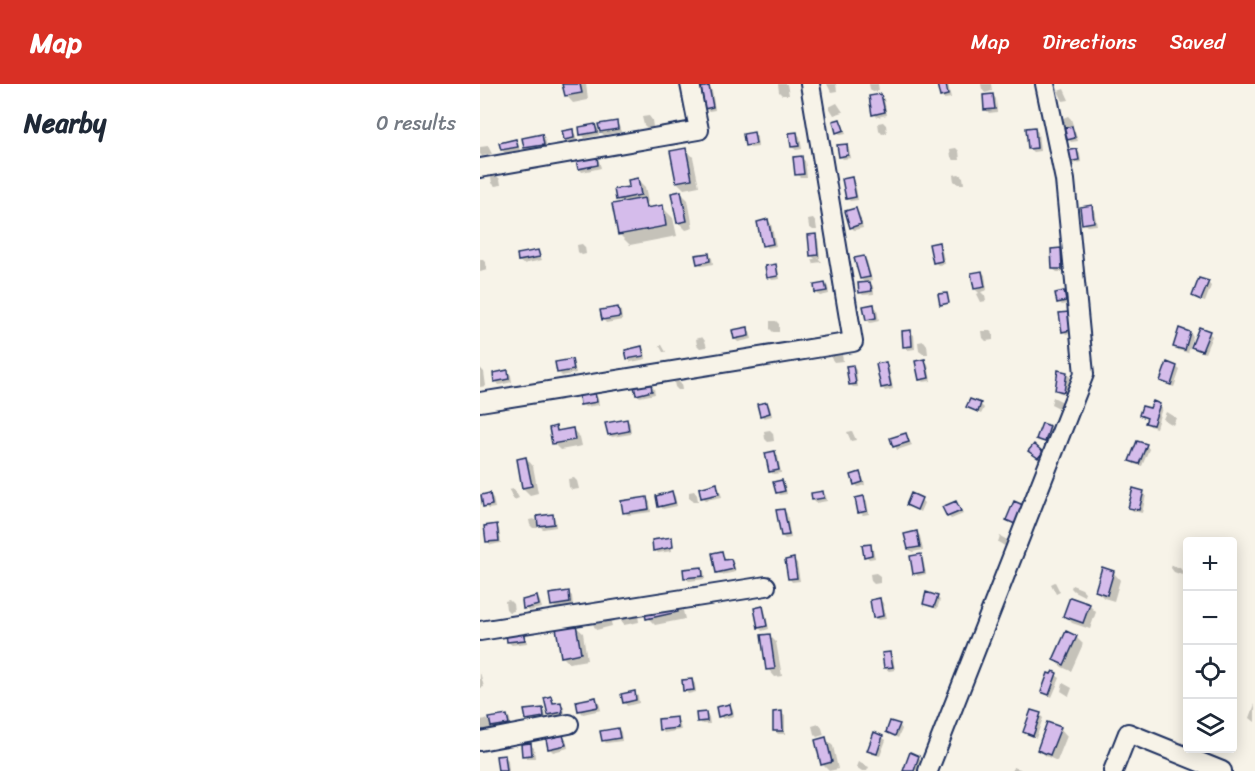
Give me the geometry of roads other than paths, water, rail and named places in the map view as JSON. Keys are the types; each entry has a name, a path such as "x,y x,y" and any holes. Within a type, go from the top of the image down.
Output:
{"street":[{"path":"480,168 699,129 690,84"},
{"path":"480,402 853,342 810,84"},
{"path":"928,771 1084,374 1065,180 1045,84"},
{"path":"480,631 766,586"},
{"path":"480,741 570,724"},
{"path":"1113,771 1128,732 1222,771"}]}
